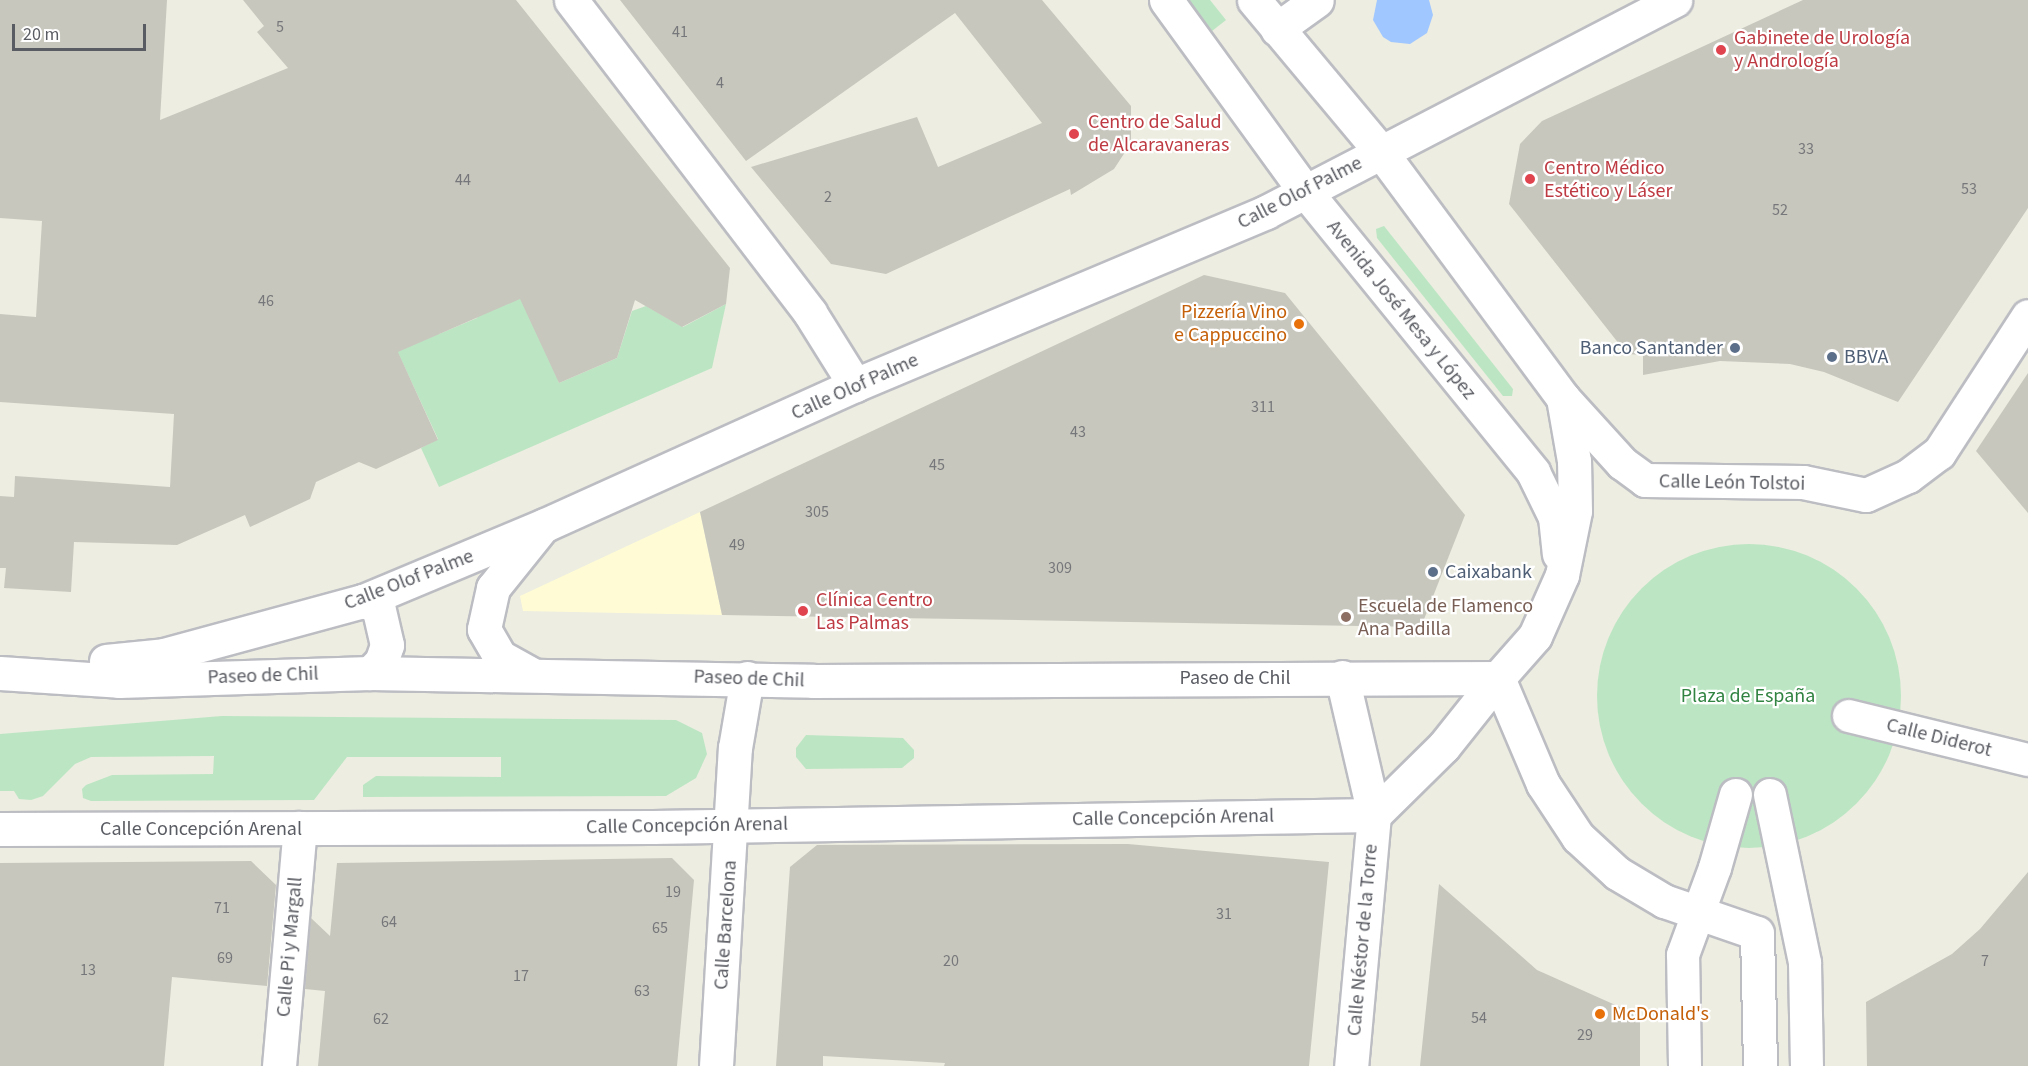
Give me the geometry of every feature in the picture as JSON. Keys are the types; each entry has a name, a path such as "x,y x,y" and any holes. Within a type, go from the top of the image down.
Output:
{"street":[{"path":"571,0 810,313 855,385"},
{"name":"Avenida José Mesa y López","path":"1166,0 1305,191 1533,472 1555,517 1562,575"},
{"path":"1254,0 1381,152 1563,398 1574,461 1575,511 1562,575 1535,636 1444,746 1374,815"},
{"path":"1277,28 1317,0"},
{"name":"Calle Olof Palme","path":"0,668 164,655 363,601 544,525 855,385 1215,236 1675,0"},
{"name":"Calle León Tolstoi","path":"1563,398 1622,463 1645,480 1803,482 1866,495 1908,476 1939,453 2028,316"},
{"path":"531,674 500,657 484,629 493,588 544,525"},
{"path":"363,601 378,606 387,645 381,662 370,673"},
{"name":"Paseo de Chil","path":"0,673 119,681 370,673 531,674 825,681 1498,678"},
{"name":"Calle Néstor de la Torre","path":"1342,677 1374,815 1351,1066"},
{"name":"Calle Barcelona","path":"716,1066 735,748 747,678"},
{"path":"1498,678 1543,784 1578,837 1617,873 1664,901 1757,933 1760,1066"},
{"name":"Calle Diderot","path":"1849,716 2028,760"},
{"path":"1685,1066 1683,955 1715,868 1736,795"},
{"path":"1770,795 1805,963 1807,1066"},
{"name":"Calle Concepción Arenal","path":"0,829 732,826 1374,815"},
{"name":"Calle Pi y Margall","path":"279,1066 300,828"}],"shaded area":[{"path":"700,512 722,615 523,611 520,596"}],"green space":[{"path":"1188,0 1210,0 1226,20 1212,31"},
{"path":"1384,226 1513,389 1512,396 1503,396 1377,238 1376,229"},
{"path":"510,229 559,383 617,358 632,311 646,306 683,327 726,304 712,368 439,487 421,448 438,439 399,355 371,309 439,334 477,318"},
{"name":"Plaza de España","path":"1734,544 1764,544 1793,550 1821,562 1846,578 1867,599 1883,624 1895,652 1901,681 1901,711 1890,754 1876,781 1857,804 1834,823 1807,837 1764,848 1734,848 1705,842 1677,830 1652,814 1631,793 1615,768 1603,740 1597,711 1597,681 1603,652 1615,624 1631,599 1652,578 1677,562 1705,550"},
{"path":"222,716 676,720 702,733 707,754 696,778 666,796 363,797 363,785 376,776 501,777 501,757 347,757 314,800 91,801 83,798 82,789 86,785 112,775 213,774 214,756 91,757 75,764 43,796 31,800 19,799 14,791 0,791 0,734"},
{"path":"806,735 903,738 914,750 914,758 902,768 806,769 796,757 796,748"}],"water":[{"path":"1377,0 1429,0 1433,15 1427,33 1410,44 1391,42 1383,37 1373,20"}],"building":[{"path":"0,0 167,0 160,120 288,68 257,32 264,26 243,0 516,0 730,268 726,304 682,327 635,300 617,358 559,383 520,299 398,352 438,440 376,469 359,462 316,482 310,499 250,527 245,515 177,545 74,542 71,592 4,588 6,568 0,568 0,496 14,497 15,476 170,487 174,414 0,402 0,314 36,317 42,221 0,218"},
{"path":"620,0 1042,0 1131,106 1131,143 1114,169 1071,195 1070,189 886,274 831,264 751,167 917,117 938,167 1042,123 955,13 746,161"},
{"path":"1803,0 2028,0 2028,208 1898,402 1824,372 1790,364 1720,361 1643,375 1643,355 1627,354 1509,204 1520,144 1542,121"},
{"path":"1204,275 1285,293 1465,515 1421,627 722,615 700,512"},
{"path":"2028,373 2028,513 1976,451"},
{"path":"1128,844 1329,862 1309,1066 944,1066 945,1063 823,1056 823,1066 776,1066 790,867 817,845"},
{"path":"672,858 694,880 677,1066 318,1066 325,991 305,989 311,918 330,936 337,863"},
{"path":"251,861 276,885 267,986 172,977 164,1066 0,1066 0,863"},
{"path":"2028,872 2028,1066 1867,1066 1866,1002 1952,954 1980,929"},
{"path":"1439,884 1537,970 1640,1016 1640,1066 1420,1066"}],"place":[{"name":"Gabinete de Urología y Andrología","path":"1721,50"},
{"name":"Centro de Salud de Alcaravaneras","path":"1074,134"},
{"name":"Centro Médico Estético y Láser","path":"1530,179"},
{"name":"Pizzería Vino e Cappuccino","path":"1299,324"},
{"name":"Banco Santander","path":"1735,348"},
{"name":"BBVA","path":"1832,357"},
{"name":"Caixabank","path":"1433,572"},
{"name":"Clínica Centro Las Palmas","path":"803,611"},
{"name":"Escuela de Flamenco Ana Padilla","path":"1346,617"},
{"name":"McDonald's","path":"1600,1014"}]}
